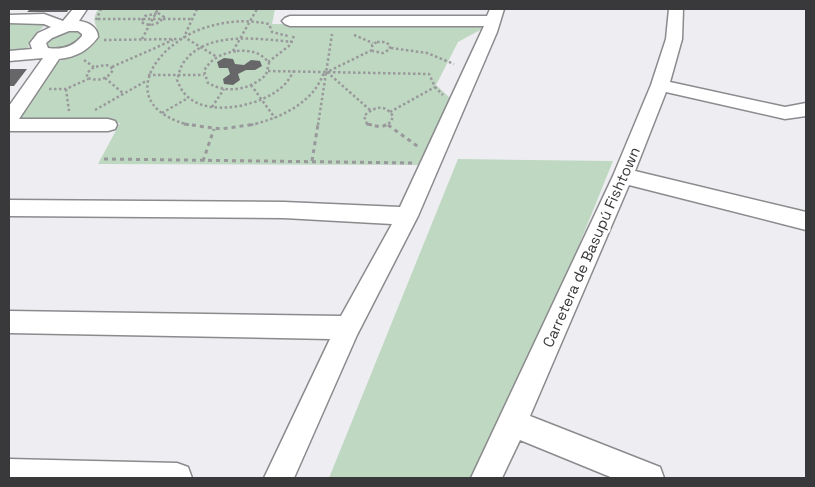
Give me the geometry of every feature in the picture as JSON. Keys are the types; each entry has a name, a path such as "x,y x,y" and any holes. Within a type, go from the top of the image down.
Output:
{"street":[{"path":"64,27 80,9"},
{"name":"Carretera de Basupú Fishtown","path":"486,478 513,423 623,176 660,85 674,39 676,9"},
{"path":"279,478 348,328 407,216 495,15 334,21 292,28"},
{"path":"9,56 51,54 73,50 87,42 90,32 90,18 46,34 38,43 41,51 51,54"},
{"path":"9,19 48,20 64,27"},
{"path":"9,120 51,54"},
{"path":"660,85 785,113 800,112 806,109"},
{"path":"9,125 108,125"},
{"path":"623,176 806,221"},
{"path":"9,208 284,210 407,216"},
{"path":"9,322 348,328"},
{"path":"513,423 649,478"},
{"path":"9,474 177,478"}],"path":[{"path":"90,18 100,9"},
{"path":"142,39 158,9"},
{"path":"197,9 182,38 162,53 153,64 146,81 148,98 154,108 180,124 214,129 238,128 275,118 294,108 308,97 325,72 372,50 383,53 391,48 427,53 454,64"},
{"path":"233,51 257,9"},
{"path":"142,19 146,15 156,13 163,15 164,19"},
{"path":"90,18 192,20"},
{"path":"90,18 99,25"},
{"path":"142,19 142,23 150,25 164,19"},
{"path":"103,40 175,39 219,24 251,20"},
{"path":"312,161 334,21"},
{"path":"268,62 286,50 293,42 292,28"},
{"path":"101,43 104,36"},
{"path":"182,38 217,57"},
{"path":"293,42 241,38 221,40 201,48 186,58 177,75 179,88 188,98 212,107 238,107 262,100 283,88 294,71"},
{"path":"88,79 87,73 94,67 106,65 112,67 175,39"},
{"path":"372,50 372,45 378,42 387,42 391,48"},
{"path":"233,51 255,52 264,56 268,62 268,71 262,79 237,89 224,89 208,83 204,75 206,67 217,57 233,51"},
{"path":"80,56 94,67"},
{"path":"47,89 66,89 88,79 98,80 105,78 111,73 112,67"},
{"path":"268,71 430,74"},
{"path":"325,72 370,110"},
{"path":"147,75 204,75"},
{"path":"105,78 124,94"},
{"path":"92,112 146,81"},
{"path":"251,85 275,118"},
{"path":"390,112 435,87"},
{"path":"66,89 69,113"},
{"path":"212,107 224,89"},
{"path":"162,113 188,98"},
{"path":"382,108 390,112 393,118 388,125 378,127 367,124 364,116 370,110 382,108"},
{"path":"388,125 426,152"},
{"path":"203,160 214,129"},
{"path":"104,159 420,163"}],"green space":[{"path":"98,9 275,9 272,24 479,25 482,29 458,42 436,85 450,98 422,165 98,164 120,123 26,123 19,120 18,115 41,80 55,64 87,50 97,41 99,35 94,20"},
{"path":"9,22 41,22 45,25 30,40 27,52 20,56 9,57"},
{"path":"72,28 84,32 75,46 49,51 42,43"},
{"path":"458,159 613,161 485,478 329,478"}],"building":[{"path":"30,9 69,9 67,12 27,12"},
{"path":"224,58 233,59 235,64 244,65 251,60 260,61 262,66 255,70 246,70 238,74 240,80 233,85 224,84 223,79 230,74 228,68 219,68 217,62"},
{"path":"9,69 27,69 14,86 9,86"}]}
